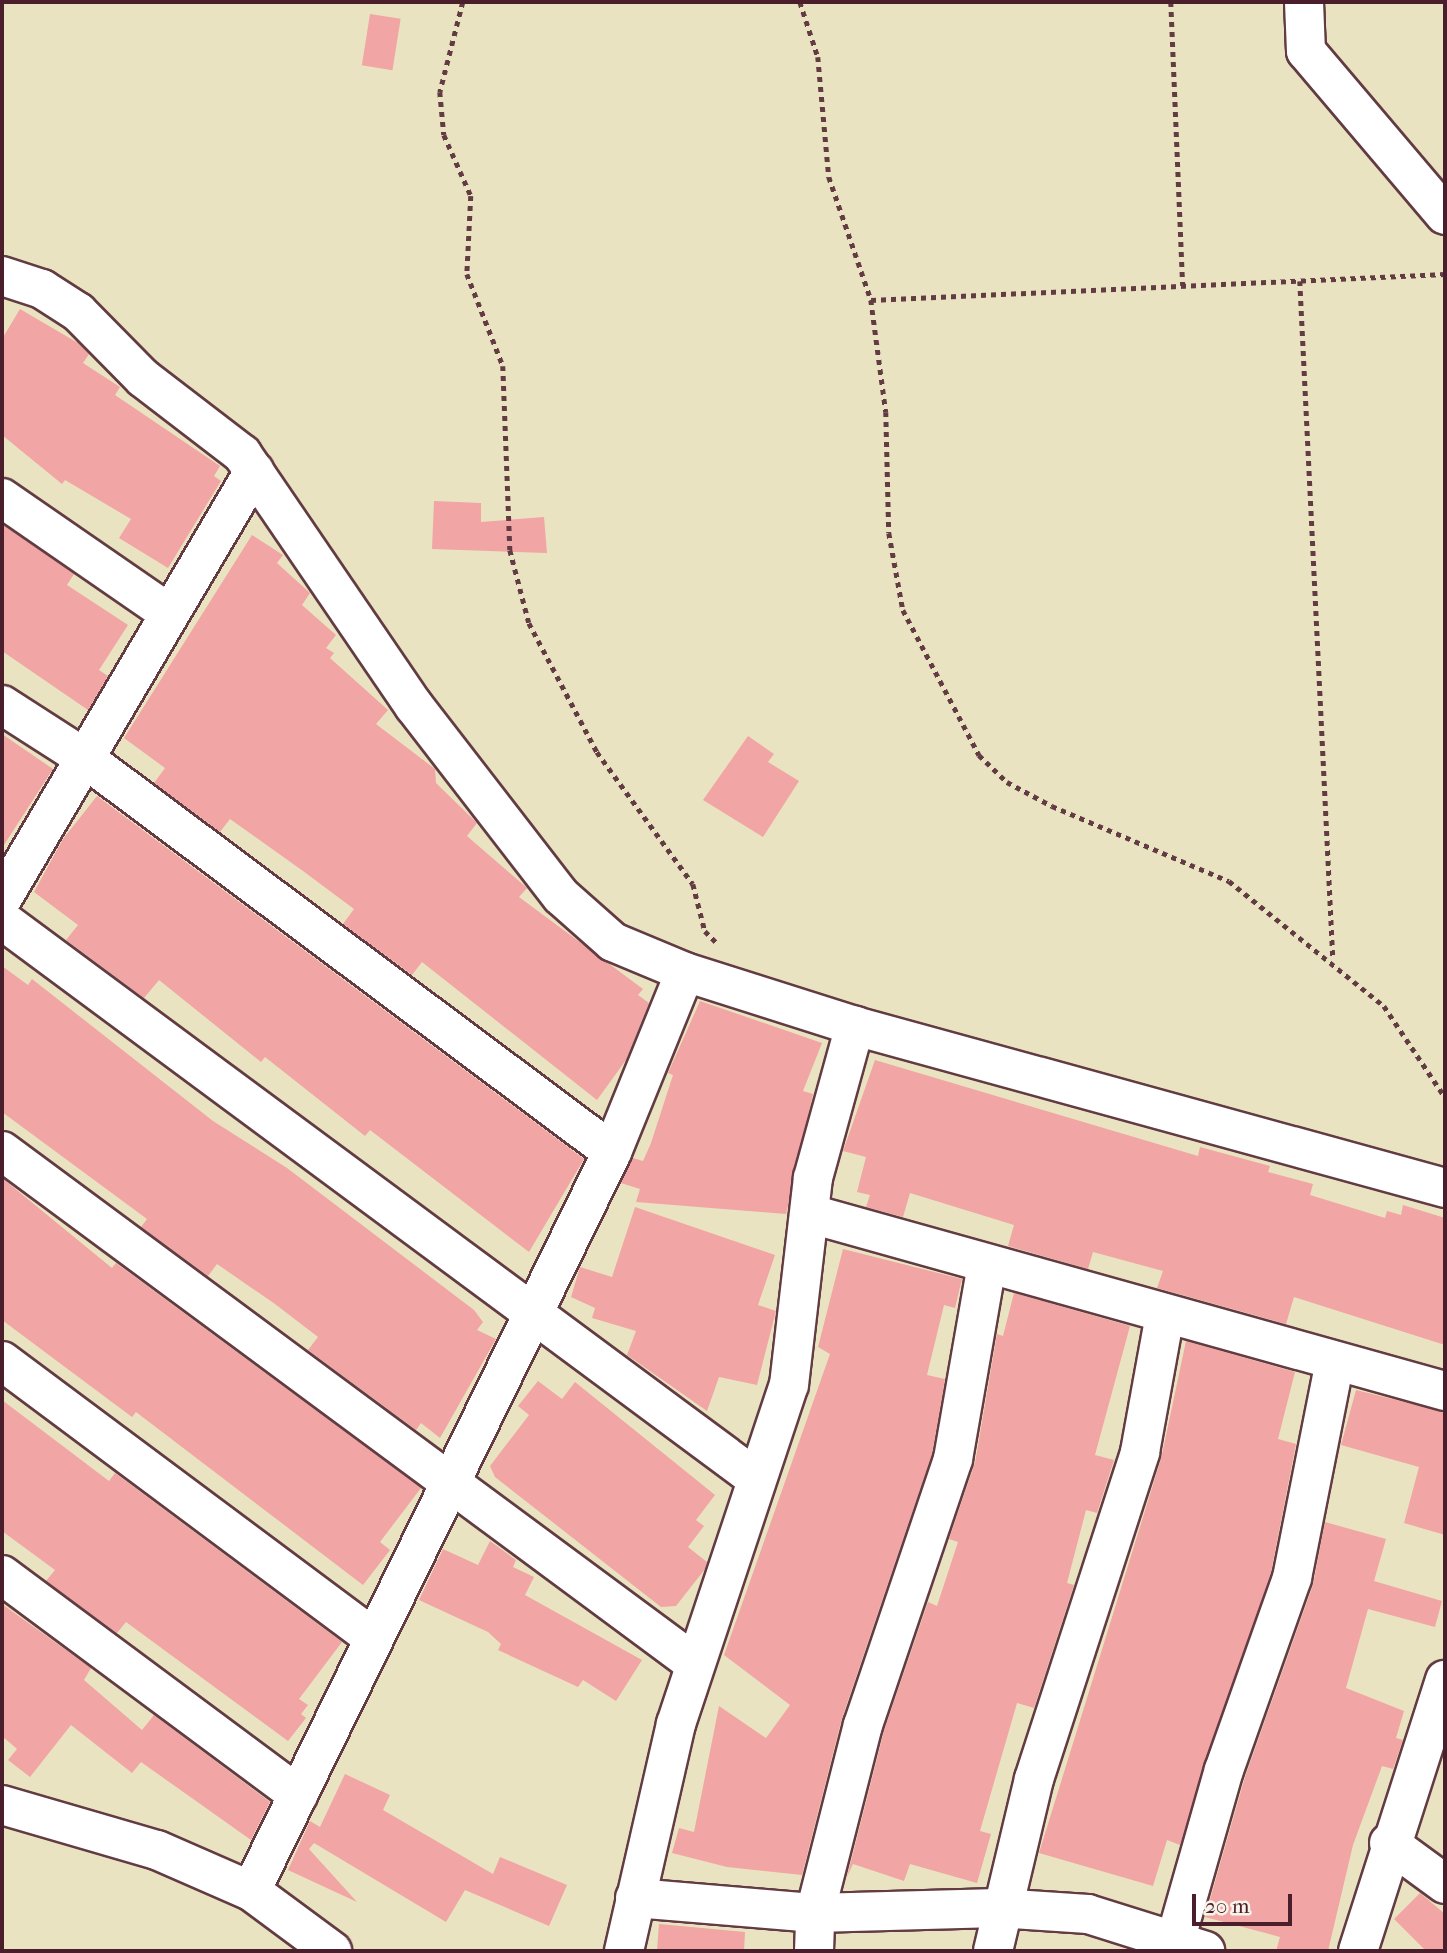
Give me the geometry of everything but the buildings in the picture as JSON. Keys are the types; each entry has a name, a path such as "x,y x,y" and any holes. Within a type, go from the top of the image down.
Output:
{"street":[{"path":"1304,2 1306,51 1445,215"},
{"path":"2,276 42,289 78,312 254,471 414,706 561,896 613,942 685,972 855,1026 1445,1188"},
{"path":"2,899 83,757 254,471"},
{"path":"2,498 169,612"},
{"path":"2,705 83,757 612,1152"},
{"path":"2,920 757,1479"},
{"path":"251,1891 612,1152 685,972"},
{"path":"624,1951 694,1663 789,1385 811,1214 831,1099 855,1026"},
{"path":"2,1152 694,1663"},
{"path":"811,1214 1445,1391"},
{"path":"814,1951 815,1913 863,1725 953,1459 987,1264"},
{"path":"993,1951 998,1908 1034,1779 1122,1516 1165,1315"},
{"path":"2,1361 373,1638"},
{"path":"635,1898 815,1913 998,1908 1088,1914 1190,1945 1299,1552 1335,1361"},
{"path":"2,1575 298,1795"},
{"path":"1359,1951 1389,1843 1445,1679"},
{"path":"2,1805 157,1850 251,1891 332,1951"},
{"path":"1389,1843 1445,1884"}],"path":[{"path":"463,2 440,92 444,135 471,196 467,274 503,366 510,550 529,623 597,752 693,884 705,930 727,948"},
{"path":"800,2 818,57 830,177 872,300 886,412 889,533 904,610 979,755 1007,782 1052,806 1229,881 1333,959 1384,1006 1445,1097"},
{"path":"1171,2 1183,286"},
{"path":"872,300 1445,274"},
{"path":"1300,281 1333,959"}]}
